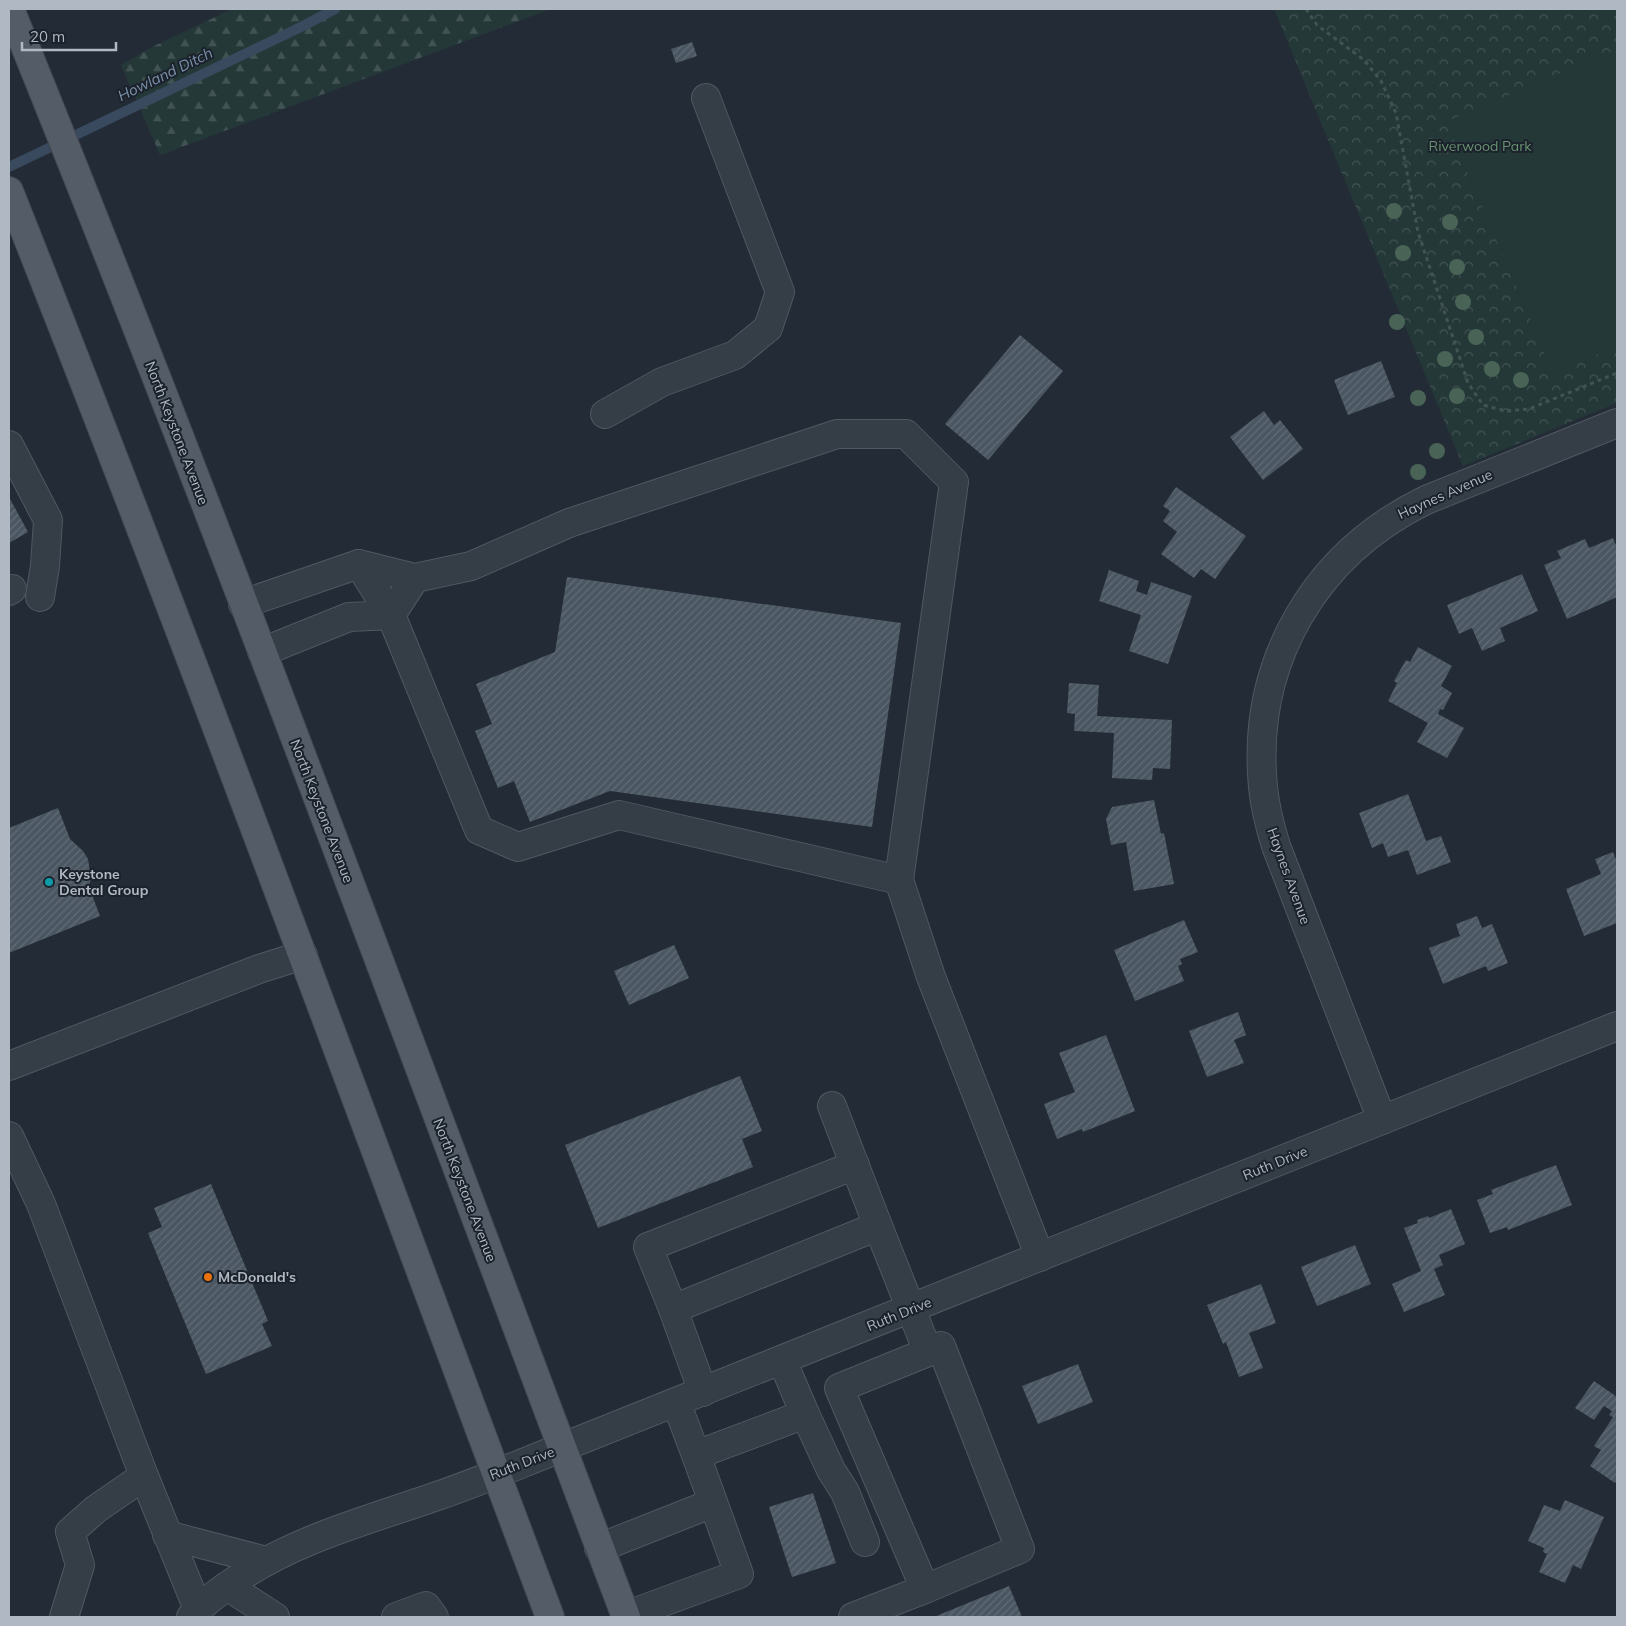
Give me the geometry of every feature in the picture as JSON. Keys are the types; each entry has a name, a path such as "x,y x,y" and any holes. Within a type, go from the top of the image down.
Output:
{"main road":[{"name":"North Keystone Avenue","path":"10,9 92,211 262,652 626,1617"},
{"path":"9,191 303,955 550,1617"}],"street":[{"path":"604,414 662,382 735,355 768,328 780,292 706,98"},
{"name":"Haynes Avenue","path":"1382,1120 1276,846 1268,816 1262,773 1262,744 1264,714 1274,671 1284,644 1313,592 1342,558 1400,512 1617,424"},
{"path":"243,604 359,564 415,578 471,566 569,523 837,434 906,434 954,482 899,880 931,977 1040,1257"},
{"path":"9,445 48,520 45,566 40,597"},
{"path":"359,564 392,615 479,830 518,848 619,815 899,880"},
{"path":"392,615 415,578"},
{"path":"262,652 349,617 392,615"},
{"path":"9,1066 259,969 303,955"},
{"name":"Ruth Drive","path":"195,1613 227,1586 276,1555 343,1528 445,1494 1617,1026"},
{"path":"832,1106 928,1352"},
{"path":"9,1136 40,1204 195,1613"},
{"path":"703,1392 673,1308 648,1247 854,1166"},
{"path":"673,1308 878,1226"},
{"path":"853,1617 925,1589 1020,1550 941,1346 839,1388 925,1589"},
{"path":"782,1360 831,1470 845,1492 865,1542"},
{"path":"626,1617 739,1574 676,1402"},
{"path":"696,1455 805,1414"},
{"path":"64,1617 80,1565 70,1532 96,1509 144,1476"},
{"path":"600,1548 713,1503"},
{"path":"167,1535 266,1561"},
{"path":"227,1586 276,1617"},
{"path":"396,1617 426,1606 434,1617"}],"path":[{"path":"1306,9 1317,25 1364,60 1381,80 1396,113 1418,232 1468,383 1483,405 1506,411 1529,409 1617,373"}],"green space":[{"path":"232,9 551,9 160,155 121,65 152,47"},
{"name":"Riverwood Park","path":"1274,9 1617,9 1617,403 1463,466"},
{"path":"1617,49 1617,346 1553,373 1446,122"}],"building":[{"path":"692,42 697,56 676,63 671,49"},
{"path":"1020,335 1063,371 988,460 945,424"},
{"path":"1381,361 1395,397 1348,415 1334,380"},
{"path":"1264,411 1274,425 1280,420 1303,449 1263,480 1230,437"},
{"path":"1176,487 1246,536 1215,579 1201,569 1194,578 1161,554 1177,532 1163,521 1170,511 1163,506"},
{"path":"9,497 28,532 9,543"},
{"path":"1613,538 1617,548 1617,597 1567,619 1544,565 1561,558 1557,551 1585,539 1589,548"},
{"path":"1109,570 1139,581 1136,591 1147,595 1151,582 1192,596 1168,664 1129,651 1141,615 1099,601"},
{"path":"1522,574 1538,611 1500,628 1505,641 1482,651 1472,628 1459,634 1447,605"},
{"path":"567,577 901,623 872,827 610,791 530,822 514,781 498,788 475,731 492,724 476,684 555,652"},
{"path":"1418,647 1452,666 1441,686 1452,693 1443,710 1440,709 1438,714 1464,728 1447,758 1417,742 1428,723 1388,701 1397,683 1394,681 1406,660 1410,662"},
{"path":"1069,683 1099,685 1097,716 1172,720 1170,769 1153,768 1152,780 1112,778 1114,733 1074,731 1075,714 1067,713"},
{"path":"1408,794 1426,841 1441,836 1451,862 1417,875 1408,850 1388,857 1383,843 1372,848 1359,813"},
{"path":"1154,800 1161,834 1164,833 1174,884 1134,891 1126,842 1111,845 1106,819 1112,807"},
{"name":"Keystone Dental Group","path":"58,808 70,839 83,851 88,859 91,878 89,887 100,916 9,953 9,828"},
{"path":"1613,852 1617,862 1617,923 1584,936 1566,889 1601,874 1595,859"},
{"path":"1477,916 1482,928 1492,924 1508,963 1488,971 1486,966 1443,984 1429,948 1460,936 1456,924"},
{"path":"1184,920 1198,952 1180,959 1182,964 1178,966 1184,981 1135,1001 1114,950"},
{"path":"674,945 689,978 629,1005 614,971"},
{"path":"1238,1012 1246,1035 1234,1040 1244,1063 1207,1077 1189,1031"},
{"path":"1106,1035 1135,1111 1083,1132 1082,1129 1057,1139 1044,1104 1075,1092 1059,1053"},
{"path":"740,1076 762,1131 742,1139 753,1167 598,1228 565,1145"},
{"path":"1556,1165 1572,1205 1508,1230 1507,1227 1490,1233 1477,1200 1493,1194 1491,1190"},
{"name":"McDonald's","path":"211,1184 268,1321 262,1324 272,1346 206,1374 148,1233 162,1227 154,1208"},
{"path":"1451,1209 1465,1244 1439,1255 1443,1265 1434,1269 1445,1295 1404,1312 1392,1284 1421,1271 1404,1228 1418,1223 1417,1220 1428,1216 1429,1218"},
{"path":"1355,1245 1371,1284 1317,1306 1301,1267"},
{"path":"1261,1284 1276,1323 1249,1333 1263,1368 1239,1377 1226,1342 1223,1344 1207,1305"},
{"path":"1078,1364 1093,1402 1038,1424 1022,1386"},
{"path":"1594,1381 1617,1397 1617,1479 1615,1483 1590,1466 1601,1450 1594,1446 1613,1417 1609,1415 1612,1411 1604,1406 1594,1420 1575,1408"},
{"path":"813,1493 836,1563 792,1577 769,1507"},
{"path":"1565,1500 1604,1517 1581,1569 1573,1565 1565,1583 1539,1572 1547,1554 1543,1552 1544,1548 1528,1541 1544,1505 1560,1511"},
{"path":"1009,1586 1022,1617 934,1617"}],"waterway":[{"name":"Howland Ditch","path":"9,167 335,9"}],"place":[{"name":"Keystone Dental Group","path":"49,882"},
{"name":"McDonald's","path":"208,1277"}]}
